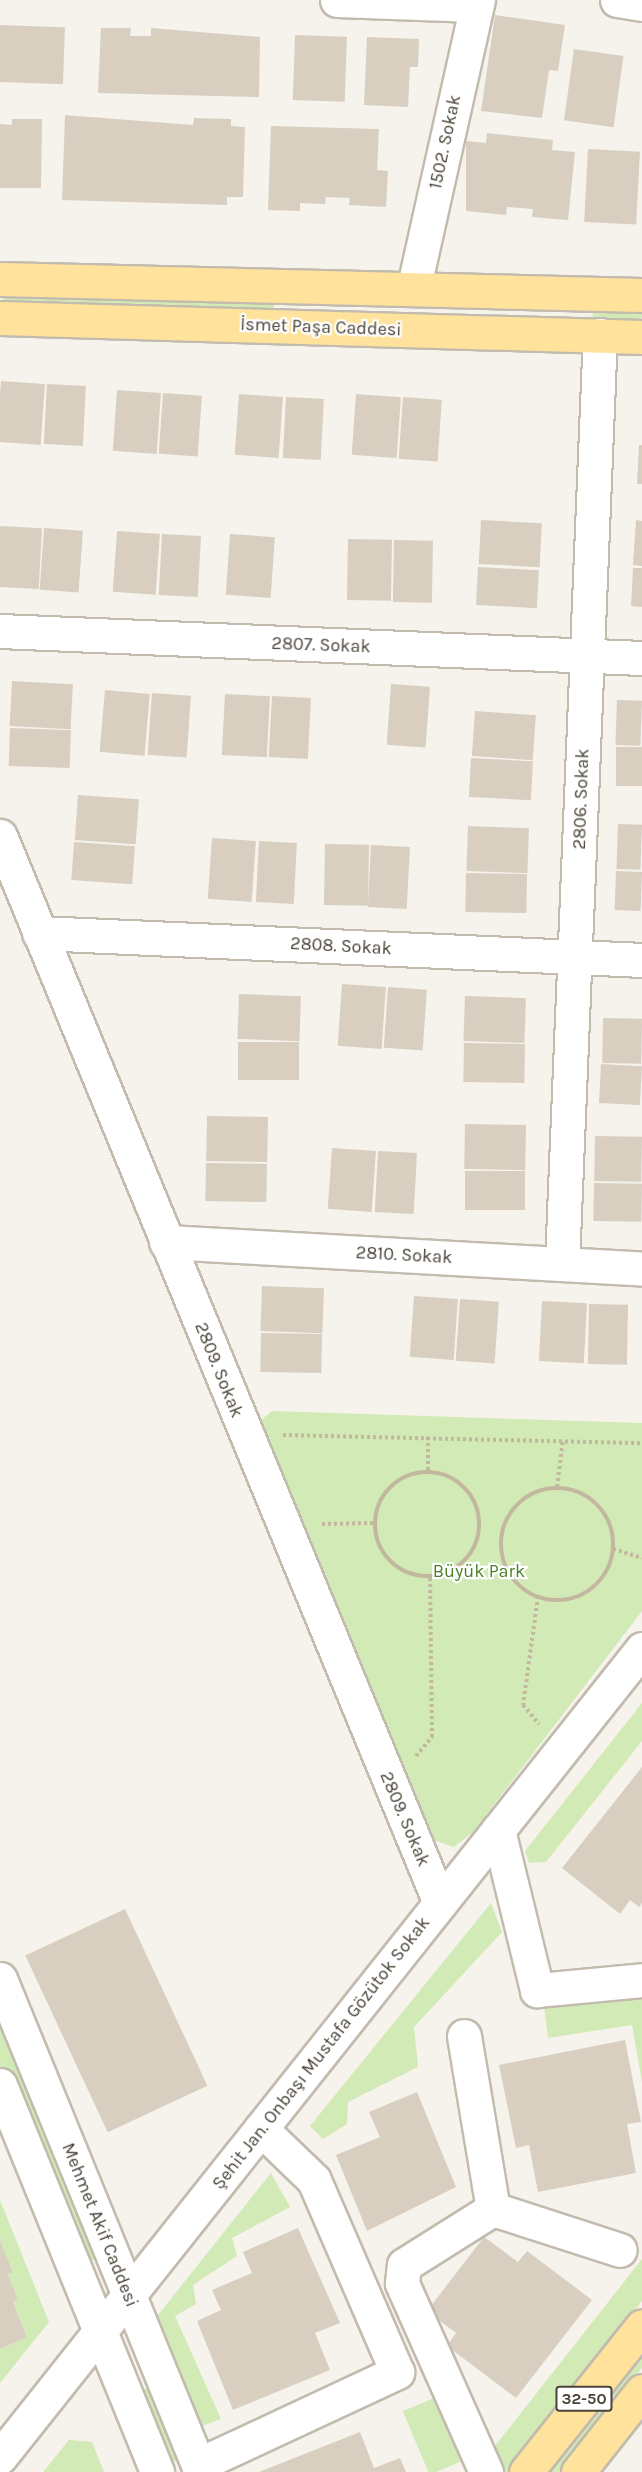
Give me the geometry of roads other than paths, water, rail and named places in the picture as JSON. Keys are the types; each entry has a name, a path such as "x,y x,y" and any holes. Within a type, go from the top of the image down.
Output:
{"main road":[{"path":"0,279 414,286 642,296"},
{"name":"İsmet Paşa Caddesi","path":"0,318 642,337"},
{"name":"32-50","path":"526,2472 642,2326"},
{"name":"32-50","path":"578,2472 642,2391"}],"street":[{"path":"337,0 476,2"},
{"path":"617,0 642,4"},
{"name":"1502. Sokak","path":"414,286 476,2"},
{"name":"2806. Sokak","path":"562,1263 600,335"},
{"name":"2807. Sokak","path":"0,631 642,658"},
{"name":"2809. Sokak","path":"0,836 440,1903"},
{"name":"2808. Sokak","path":"39,933 642,960"},
{"name":"2810. Sokak","path":"166,1242 642,1269"},
{"name":"Şehit Jan. Onbaşı Mustafa Gözütok Sokak","path":"0,2457 642,1649"},
{"path":"498,1830 537,1990 642,1980"},
{"name":"Mehmet Akif Caddesi","path":"0,1979 200,2468"},
{"path":"464,2036 493,2209"},
{"path":"0,2085 158,2472"},
{"path":"200,2468 397,2372 314,2180 261,2129"},
{"path":"493,2209 620,2250"},
{"path":"486,2472 402,2283 404,2265 493,2209"}],"park label":[{"name":"Büyük Park","path":"479,1571"}]}
